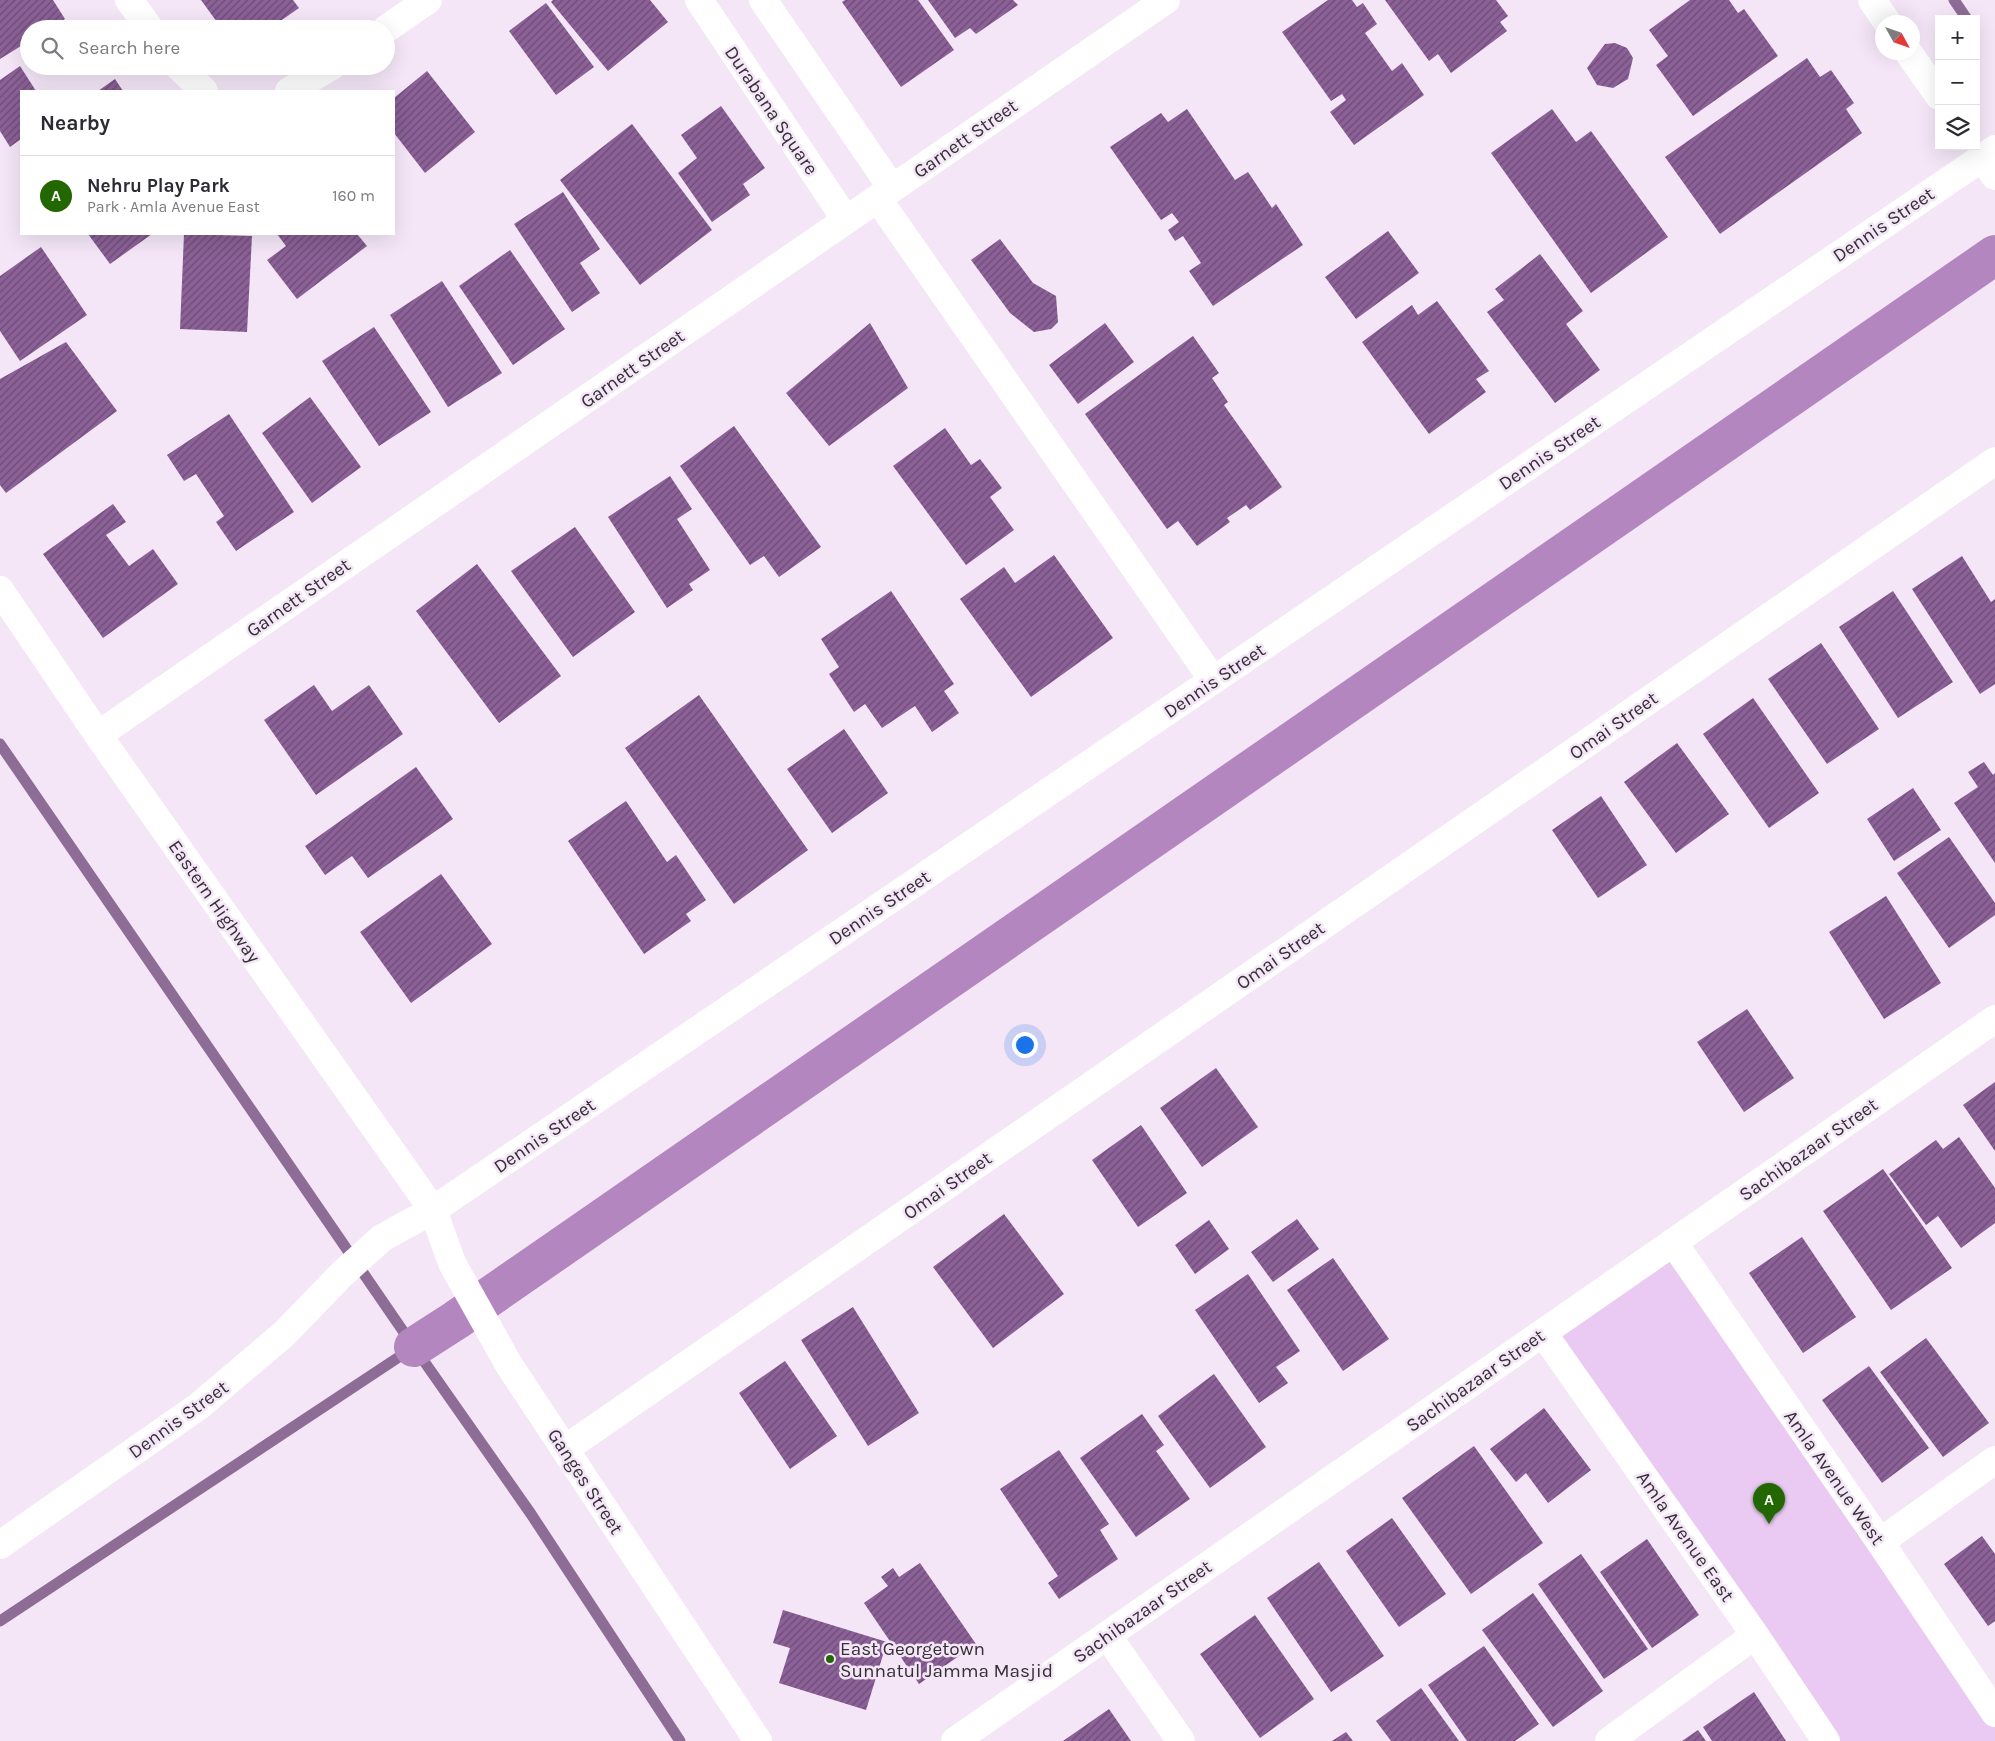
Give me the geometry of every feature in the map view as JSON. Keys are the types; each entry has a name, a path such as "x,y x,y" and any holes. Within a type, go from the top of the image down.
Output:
{"street":[{"path":"129,0 143,20"},
{"path":"395,23 428,0"},
{"name":"Durabana Square","path":"699,0 846,220"},
{"path":"763,0 885,194 1212,680"},
{"name":"Garnett Street","path":"98,736 1166,0"},
{"path":"1872,0 1883,15"},
{"path":"1914,60 1935,90"},
{"path":"187,75 203,90"},
{"path":"291,90 317,75"},
{"name":"Dennis Street","path":"0,1545 206,1400 285,1333 341,1275 382,1238 433,1210 1986,157"},
{"name":"Omai Street","path":"565,1449 1995,461"},
{"name":"Eastern Highway","path":"0,590 98,736 433,1210"},
{"name":"Sachibazaar Street","path":"955,1741 1995,1019"},
{"name":"Ganges Street","path":"433,1210 452,1263 509,1365 758,1741"},
{"name":"Amla Avenue West","path":"1672,1242 1880,1542 1995,1712"},
{"name":"Amla Avenue East","path":"1543,1333 1755,1635 1826,1741"},
{"path":"1880,1542 1995,1460"},
{"path":"1108,1635 1181,1741"},
{"path":"1609,1741 1755,1635"}],"shaded area":[{"path":"1672,1242 1995,1715 1995,1741 1822,1741 1543,1333"}],"building":[{"path":"0,0 53,0 65,19 20,20 20,47 0,59"},
{"path":"201,0 293,0 299,8 282,20 215,20"},
{"path":"553,0 650,0 668,22 608,71 551,2"},
{"path":"845,0 918,0 954,50 901,87 842,2"},
{"path":"928,0 1013,0 1018,5 976,34 970,28 955,38"},
{"path":"1328,0 1352,0 1357,7 1363,3 1377,24 1365,33 1392,71 1402,63 1424,95 1354,145 1330,112 1346,100 1342,94 1331,101 1282,32"},
{"path":"1385,0 1496,0 1508,16 1500,22 1507,31 1451,73 1438,54 1429,61"},
{"path":"1690,0 1729,0 1738,13 1744,9 1778,56 1693,116 1656,65 1668,56 1649,30"},
{"path":"546,3 594,67 556,95 509,31"},
{"path":"1615,43 1627,48 1633,58 1628,79 1613,88 1597,85 1587,68 1605,44"},
{"path":"1807,58 1820,77 1831,70 1854,103 1846,109 1862,133 1720,234 1665,157"},
{"path":"20,66 20,75 26,75 35,90 20,90 20,140 10,147 0,131 0,80"},
{"path":"427,71 475,132 425,173 395,134 395,97"},
{"path":"115,79 122,90 99,90"},
{"path":"721,106 765,168 743,184 750,195 712,222 678,173 697,158 681,135"},
{"path":"1187,109 1235,180 1248,172 1272,208 1276,204 1303,245 1213,306 1189,271 1201,263 1183,236 1175,241 1168,230 1179,222 1172,213 1161,220 1110,147 1161,113 1168,122"},
{"path":"1552,109 1576,142 1591,131 1668,237 1591,293 1491,153"},
{"path":"632,124 712,230 640,285 560,180"},
{"path":"563,192 600,249 580,263 600,293 572,312 514,224"},
{"path":"1388,231 1419,273 1356,319 1325,277"},
{"path":"89,235 151,235 110,264"},
{"path":"184,235 252,236 247,332 180,329"},
{"path":"278,235 358,235 367,246 297,299 267,260 286,246"},
{"path":"1000,239 1033,283 1056,296 1058,322 1051,329 1034,332 1010,313 971,260"},
{"path":"41,247 87,315 20,361 0,331 0,276"},
{"path":"510,250 565,329 513,365 459,286"},
{"path":"1540,254 1583,311 1566,324 1600,370 1555,403 1487,312 1504,300 1495,289"},
{"path":"442,281 502,373 448,407 390,315"},
{"path":"1437,301 1489,371 1476,379 1486,392 1429,434 1362,342 1412,305 1418,315"},
{"path":"870,323 908,388 829,446 786,393"},
{"path":"1105,323 1134,362 1078,404 1049,365"},
{"path":"374,327 431,412 379,446 322,361"},
{"path":"1193,336 1219,373 1212,378 1228,402 1224,405 1282,487 1250,510 1246,505 1227,518 1230,522 1197,546 1178,521 1167,529 1085,414"},
{"path":"66,342 117,411 6,493 0,485 0,379"},
{"path":"310,397 361,467 312,503 262,433"},
{"path":"229,414 294,512 236,551 216,522 224,516 196,474 184,481 167,455"},
{"path":"734,426 821,547 779,577 764,556 750,565 680,466"},
{"path":"945,428 971,465 980,459 1002,488 990,497 1014,530 966,565 893,466"},
{"path":"670,476 692,509 677,519 710,570 689,584 693,590 667,608 608,517"},
{"path":"113,504 126,522 106,535 129,566 153,549 178,584 103,638 43,554"},
{"path":"575,527 635,612 573,657 511,571"},
{"path":"1054,555 1113,638 1031,697 960,599 1004,567 1015,583"},
{"path":"1962,556 1991,602 1995,599 1995,684 1980,694 1912,589"},
{"path":"477,564 561,676 499,723 416,611"},
{"path":"891,591 954,684 944,691 959,713 932,732 915,706 882,728 865,704 854,712 829,674 839,667 821,639"},
{"path":"1893,591 1953,682 1898,718 1839,627"},
{"path":"1821,643 1879,729 1827,764 1768,679"},
{"path":"314,685 332,711 369,685 403,734 316,795 264,720"},
{"path":"699,695 808,850 734,904 625,748"},
{"path":"1753,698 1819,793 1769,828 1703,734"},
{"path":"844,729 888,793 832,833 787,769"},
{"path":"1677,743 1729,814 1676,853 1624,782"},
{"path":"1984,762 1993,775 1995,773 1995,863 1954,803 1978,787 1968,772"},
{"path":"416,767 453,819 368,878 352,856 325,875 305,846"},
{"path":"1913,788 1941,830 1894,861 1867,819"},
{"path":"1601,796 1647,865 1598,898 1552,830"},
{"path":"626,801 667,862 676,855 706,900 686,914 691,921 644,954 568,841"},
{"path":"1949,837 1995,903 1995,915 1949,948 1897,873"},
{"path":"441,874 492,944 411,1003 360,932"},
{"path":"1886,896 1941,983 1884,1019 1829,932"},
{"path":"1747,1009 1794,1078 1744,1112 1697,1042"},
{"path":"1216,1068 1258,1127 1202,1167 1160,1108"},
{"path":"1995,1082 1995,1151 1963,1105"},
{"path":"1141,1125 1187,1193 1138,1227 1092,1160"},
{"path":"1959,1137 1995,1188 1995,1223 1961,1248 1938,1216 1926,1225 1889,1174 1936,1140 1943,1149"},
{"path":"1883,1169 1952,1268 1891,1310 1823,1211"},
{"path":"1004,1214 1064,1294 993,1348 933,1267"},
{"path":"1297,1219 1319,1249 1273,1282 1251,1252"},
{"path":"1209,1220 1229,1249 1195,1274 1175,1245"},
{"path":"1802,1237 1856,1317 1803,1353 1749,1273"},
{"path":"1333,1258 1389,1339 1343,1371 1287,1290"},
{"path":"1248,1274 1300,1351 1276,1367 1288,1383 1259,1403 1195,1310"},
{"path":"853,1307 919,1413 868,1446 801,1340"},
{"path":"1926,1338 1989,1423 1943,1457 1880,1372"},
{"path":"785,1361 837,1436 790,1469 739,1393"},
{"path":"1869,1366 1929,1448 1882,1483 1822,1400"},
{"path":"1214,1374 1266,1447 1210,1488 1158,1416"},
{"path":"1544,1408 1591,1470 1548,1503 1526,1473 1516,1482 1490,1449"},
{"path":"1142,1414 1164,1445 1156,1451 1190,1499 1136,1537 1080,1458"},
{"path":"1474,1446 1543,1543 1471,1594 1402,1498"},
{"path":"1059,1450 1109,1524 1100,1530 1118,1559 1059,1599 1048,1583 1058,1576 1000,1489"},
{"path":"1392,1518 1446,1594 1399,1627 1346,1551"},
{"path":"1982,1536 1995,1554 1995,1621 1988,1626 1944,1564"},
{"path":"1647,1539 1699,1615 1652,1648 1600,1572"},
{"path":"1581,1554 1648,1649 1604,1679 1538,1584"},
{"path":"1319,1562 1384,1656 1331,1692 1267,1598"},
{"path":"920,1563 976,1644 919,1684 864,1603 888,1586 881,1577 893,1568 899,1577"},
{"path":"1533,1593 1603,1691 1553,1727 1482,1630"},
{"path":"783,1610 887,1642 866,1710 779,1683 790,1648 773,1643"},
{"path":"1255,1615 1314,1699 1260,1738 1200,1654"},
{"path":"1484,1646 1539,1724 1515,1741 1467,1741 1428,1685"},
{"path":"1421,1688 1459,1741 1391,1741 1376,1721"},
{"path":"1754,1692 1786,1741 1712,1741 1703,1727"},
{"path":"1109,1709 1131,1741 1063,1741"},
{"path":"1698,1730 1706,1741 1682,1741"},
{"path":"1346,1732 1353,1741 1332,1741"}],"waterway":[{"path":"1954,0 1964,15"},
{"path":"414,1347 456,1320 1995,255"},
{"path":"0,744 414,1347 531,1514 680,1741"},
{"path":"0,1621 414,1347"}],"place":[{"name":"Nehru Play Park","path":"1769,1524"},
{"name":"East Georgetown Sunnatul Jamma Masjid","path":"830,1659"}]}
